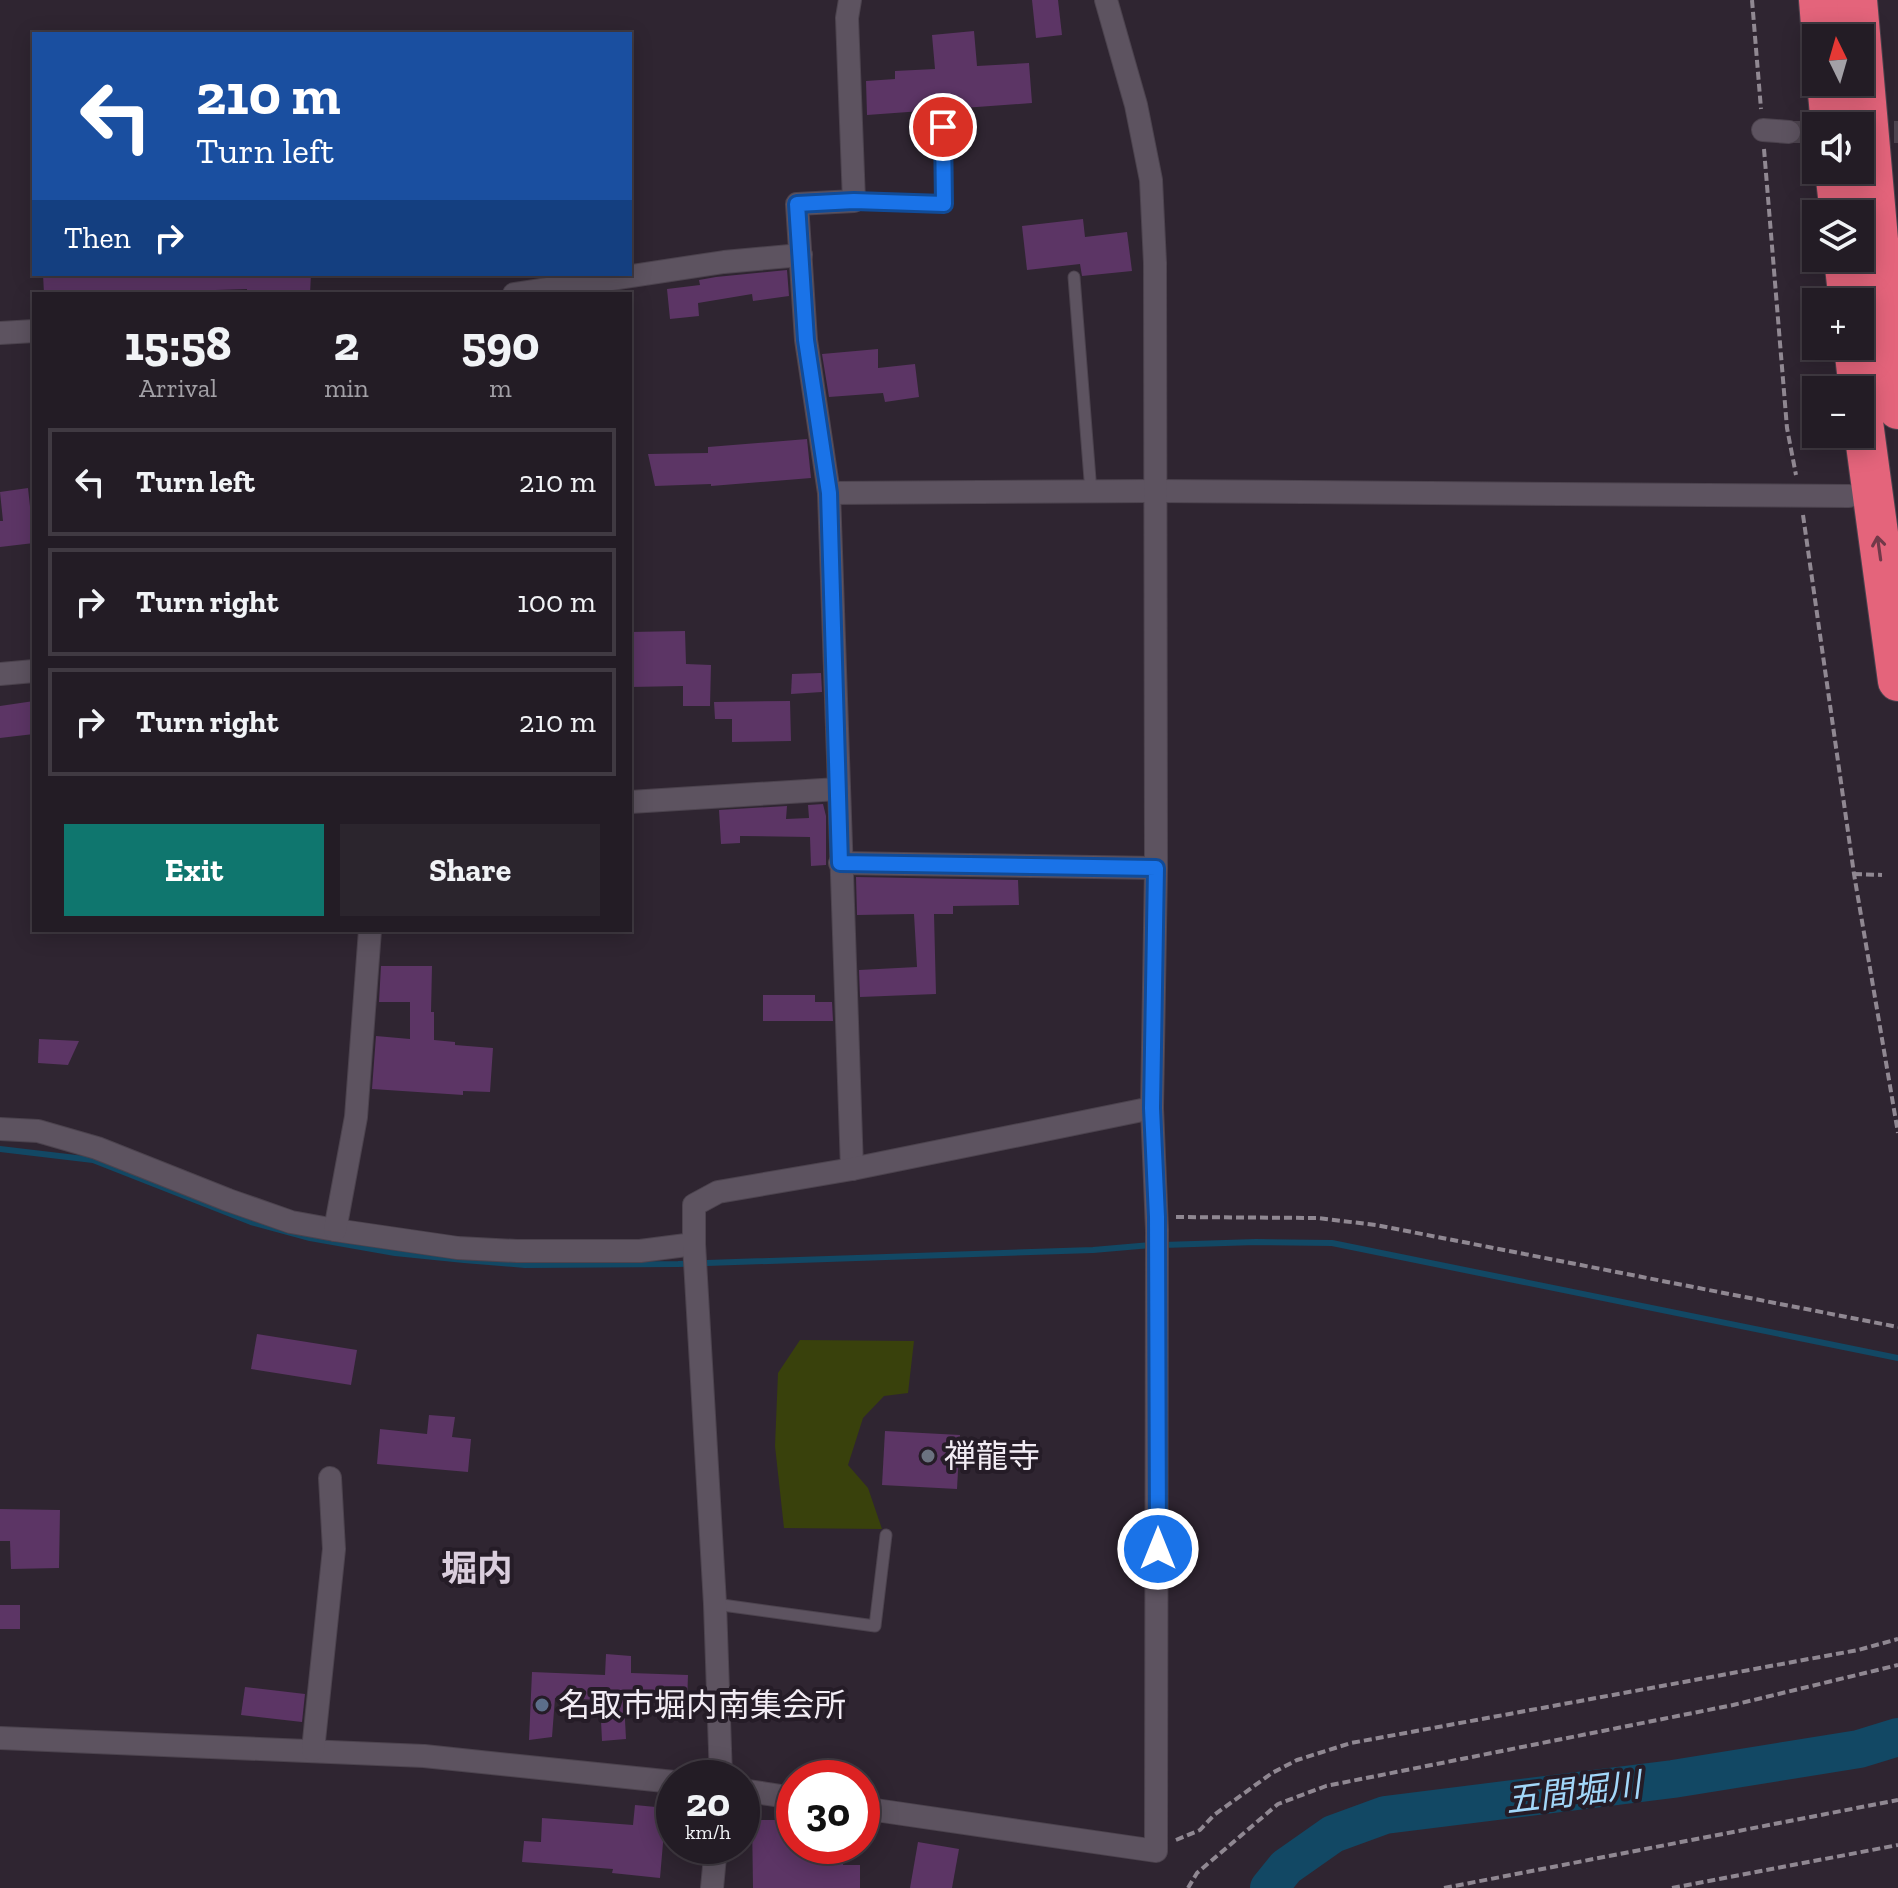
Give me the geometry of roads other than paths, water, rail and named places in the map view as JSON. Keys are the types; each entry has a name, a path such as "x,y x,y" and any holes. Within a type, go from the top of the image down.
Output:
{"highway":[{"path":"1819,0 1821,24"},
{"path":"1857,0 1879,251 1898,409"},
{"path":"1866,448 1898,681"}],"street":[{"path":"850,0 847,18 854,201 797,204 806,340 829,493 852,1169"},
{"path":"880,1811 1156,1851 1157,1224 1152,1108 1156,868 1155,263 1151,180 1136,105 1106,0"},
{"path":"1763,130 1789,132"},
{"path":"527,292 724,262 801,255"},
{"path":"0,333 32,331"},
{"path":"829,493 1155,491 1849,496"},
{"path":"0,674 32,671"},
{"path":"632,802 838,789"},
{"path":"840,863 1156,868"},
{"path":"335,1230 356,1117 370,932"},
{"path":"720,1760 694,1205 718,1192 852,1169 1152,1108"},
{"path":"0,1129 38,1131 97,1148 291,1222 458,1248 640,1251 695,1256"},
{"path":"313,1750 334,1549 330,1478"},
{"path":"0,1738 424,1756 656,1780"},
{"path":"712,1888 714,1864"}],"lane":[{"path":"854,201 944,204 943,127"},
{"path":"1074,277 1091,492"},
{"path":"715,1604 875,1626 886,1535"}],"waterway":[{"path":"0,1149 93,1160 251,1222 310,1238 395,1253 464,1260 525,1265 678,1264 1093,1250 1151,1245"},
{"path":"1163,1245 1332,1243 1898,1358"},
{"name":"五間堀川","path":"1269,1888 1286,1867 1333,1834 1385,1815 1673,1779 1859,1749 1898,1737"}],"tunnel":[{"path":"1789,132 1802,132"},
{"path":"1874,132 1898,132"}],"place":[{"name":"禅龍寺","path":"928,1456"},
{"name":"名取市堀内南集会所","path":"542,1705"}],"district":[{"name":"堀内","path":"477,1568"}]}
